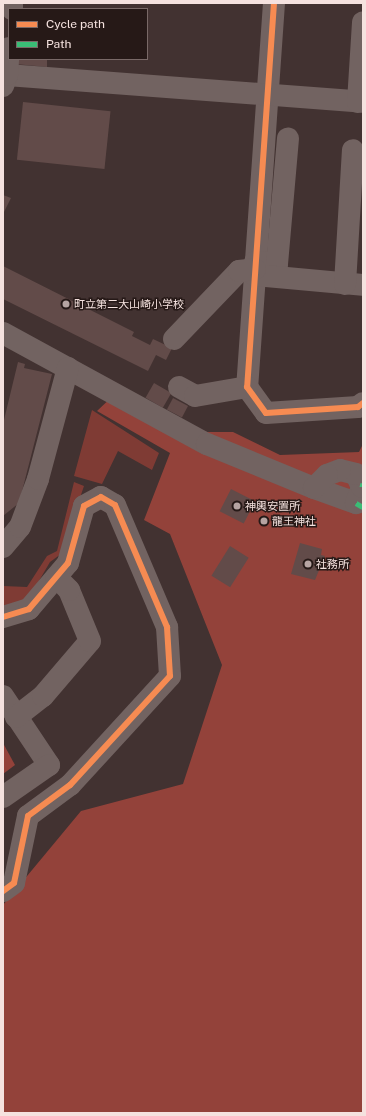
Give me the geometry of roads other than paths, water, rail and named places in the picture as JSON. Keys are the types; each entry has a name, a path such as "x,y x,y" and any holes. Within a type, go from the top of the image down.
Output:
{"street":[{"path":"274,3 247,387 266,413 358,407 363,403"},
{"path":"8,56 5,80 267,95 360,102 363,22"},
{"path":"174,339 239,271 277,264 288,138"},
{"path":"255,269 354,285 353,150"},
{"path":"3,333 207,444 314,488"},
{"path":"3,547 20,527 38,479 68,368"},
{"path":"179,387 195,396 247,387"},
{"path":"3,617 29,609 68,563 84,506 102,497 115,505 167,627 170,676 70,785 28,816 14,883 3,891"},
{"path":"16,717 43,696 90,641 69,590 56,577"},
{"path":"3,696 48,765 3,797"}],"place":[{"name":"町立第二大山崎小学校","path":"66,304"},
{"name":"神輿安置所","path":"237,506"},
{"name":"龍王神社","path":"264,521"},
{"name":"社務所","path":"308,564"}]}
